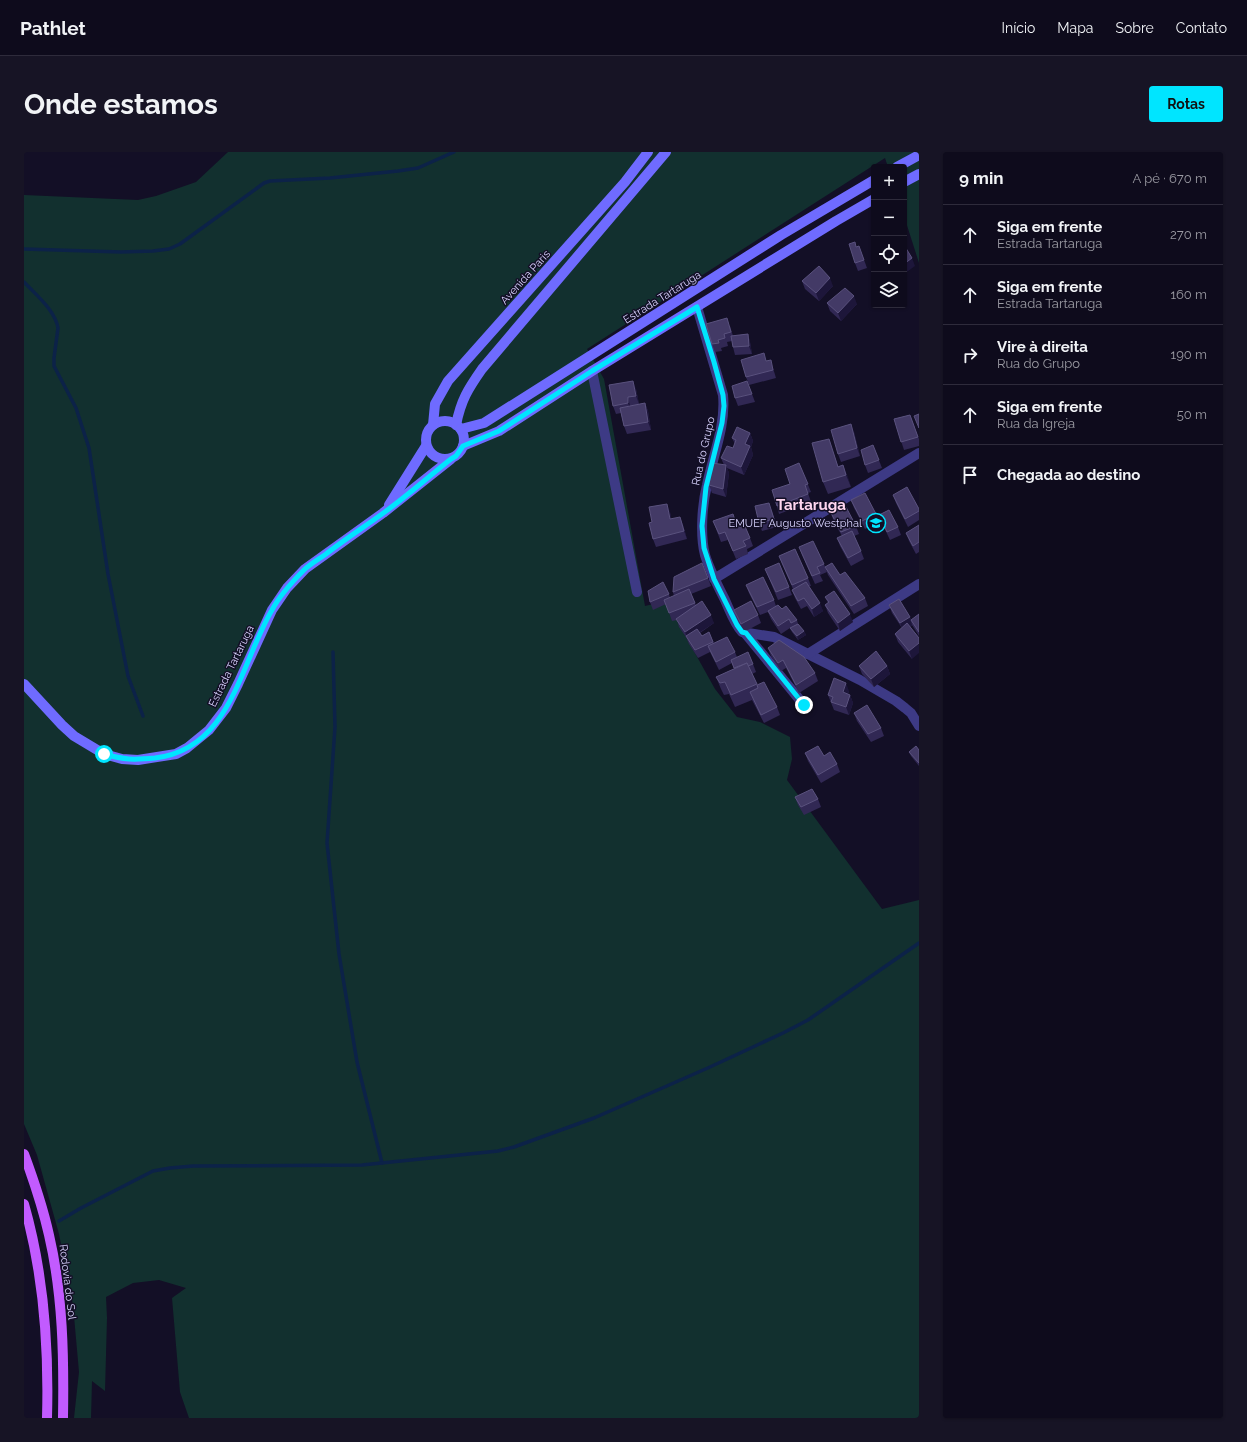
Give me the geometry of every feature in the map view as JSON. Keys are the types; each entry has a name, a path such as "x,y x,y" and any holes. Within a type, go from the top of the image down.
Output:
{"main road":[{"name":"Rodovia do Sol","path":"24,1154 44,1216 56,1269 61,1307 63,1418"},
{"path":"24,1204 36,1250 45,1315 47,1356 47,1418"}],"street":[{"name":"Avenida Paris","path":"433,425 435,404 448,382 625,182 648,152"},
{"path":"458,427 445,421 433,425 426,434 426,446 429,452 439,459 451,459 456,456 463,446 464,440 458,427 459,408 466,392 482,369 666,152"},
{"path":"902,164 919,154"},
{"path":"907,180 919,174"},
{"name":"Estrada Tartaruga","path":"458,427 484,423 781,235 871,182"},
{"path":"463,446 499,431 592,371 872,200"},
{"name":"Rua do Grupo","path":"697,307 723,395 724,406 722,423 706,487 702,526 705,555 714,579 737,625 742,632 746,633 804,705"},
{"path":"592,371 637,592"},
{"name":"Estrada Tartaruga","path":"383,513 426,446"},
{"path":"714,579 919,453"},
{"name":"Estrada Tartaruga","path":"24,684 74,736 104,754 122,759 138,760 176,754 204,736 218,719 238,684 272,610 287,588 305,569 383,513 451,459"},
{"path":"808,654 919,584"},
{"path":"746,633 774,637 860,680 896,701 911,713 919,726"}],"green space":[{"path":"228,152 919,152 919,263 907,225 907,164 887,164 885,158 876,164 871,164 871,167 587,349 604,379 645,606 666,601 715,689 737,717 760,722 790,737 792,759 787,780 882,909 919,900 919,1418 189,1418 180,1392 172,1298 186,1288 159,1280 133,1283 106,1297 107,1318 105,1391 92,1381 91,1418 74,1418 79,1372 73,1305 59,1234 37,1155 24,1124 24,195 138,200 156,196 196,182"}],"building":[{"path":"855,242 856,247 859,246 864,260 855,263 849,244"},
{"path":"907,250 912,258 907,262"},
{"path":"819,266 830,278 816,293 802,281"},
{"path":"845,288 854,296 838,313 827,303"},
{"path":"727,318 731,332 724,334 725,338 718,340 719,343 712,344 706,324"},
{"path":"748,334 749,346 733,347 731,336"},
{"path":"764,353 766,361 771,360 773,370 746,377 741,360"},
{"path":"633,381 636,396 628,397 628,403 613,406 609,385"},
{"path":"747,381 752,394 735,398 732,386"},
{"path":"645,403 648,422 624,426 620,408"},
{"path":"919,414 919,428 914,416"},
{"path":"910,415 918,437 901,442 894,419"},
{"path":"851,424 857,448 838,454 831,430"},
{"path":"737,427 750,433 745,444 750,446 741,467 721,458 727,446 733,448 736,440 732,438"},
{"path":"829,439 838,467 843,465 846,475 823,482 812,443"},
{"path":"873,445 879,460 865,465 861,450"},
{"path":"712,463 726,465 723,489 709,485"},
{"path":"799,463 808,484 805,485 808,494 777,506 772,490 790,484 785,469"},
{"path":"907,487 919,511 905,519 893,495"},
{"path":"865,493 876,514 862,521 851,500"},
{"path":"769,503 774,519 759,523 755,506"},
{"path":"667,504 670,519 680,517 684,531 653,539 649,523 652,522 649,507"},
{"path":"846,507 856,526 841,532 831,513"},
{"path":"889,510 898,527 887,532 879,515"},
{"path":"733,514 737,527 744,524 750,538 743,541 746,546 733,551 725,532 719,534 713,521"},
{"path":"919,525 919,542 913,546 906,533"},
{"path":"852,531 861,551 848,558 837,538"},
{"path":"813,541 824,564 817,567 820,573 812,576 799,547"},
{"path":"795,549 808,578 792,585 779,556"},
{"path":"702,563 708,578 673,592 674,577"},
{"path":"779,563 789,587 776,592 765,569"},
{"path":"832,563 840,575 845,572 865,598 851,606 825,567"},
{"path":"763,577 774,600 757,607 746,585"},
{"path":"663,582 669,594 650,602 648,591"},
{"path":"806,582 820,603 812,609 804,598 798,601 792,590"},
{"path":"689,589 695,603 669,613 664,600"},
{"path":"834,591 850,614 838,623 825,605 829,602 825,597"},
{"path":"899,599 910,617 900,623 889,605"},
{"path":"702,601 711,615 685,632 676,619"},
{"path":"751,601 758,615 741,624 734,610"},
{"path":"778,605 782,609 786,606 797,620 791,623 789,619 778,626 768,611"},
{"path":"919,614 919,632 911,620"},
{"path":"907,623 919,638 919,643 909,651 895,634"},
{"path":"798,624 804,631 797,636 790,628"},
{"path":"697,629 702,636 709,632 713,642 695,650 686,636"},
{"path":"727,637 735,652 716,662 708,646"},
{"path":"779,640 804,657 815,673 796,685 783,660 778,663 768,648"},
{"path":"876,651 887,666 871,679 859,666"},
{"path":"748,652 753,664 748,666 747,663 734,668 731,660"},
{"path":"747,663 757,684 731,695 725,682 720,683 716,677"},
{"path":"834,678 846,683 843,692 850,695 846,707 831,702 833,697 828,695"},
{"path":"764,682 777,707 761,715 750,692 758,688 757,685"},
{"path":"867,705 881,728 868,734 854,713"},
{"path":"818,746 824,756 830,752 837,764 818,775 805,753"},
{"path":"916,746 919,750 919,763 909,752"},
{"path":"812,789 818,799 801,807 795,797"}],"waterway":[{"path":"24,249 121,252 169,249 180,244 264,183 270,181 330,178 418,168 454,152"},
{"path":"24,282 49,309 58,328 54,366 76,408 89,448 108,574 128,676 143,716"},
{"path":"333,652 335,727 327,843 339,954 357,1062 382,1163"},
{"path":"59,1221 153,1171 170,1168 193,1166 362,1165 498,1151 514,1147 594,1118 783,1033 808,1020 919,943"}],"place":[{"name":"EMUEF Augusto Westphal","path":"876,523"}],"district":[{"name":"Tartaruga","path":"811,505"}],"route":[{"path":"104,754 122,759 138,760 160,757 176,754 204,736 226,708 272,610 287,588 305,569 383,513 456,456 463,446 499,431 592,371 697,307 714,362 723,395 724,406 722,423 706,487 702,526 705,555 714,579 737,625 742,632 746,633 804,705"}]}
